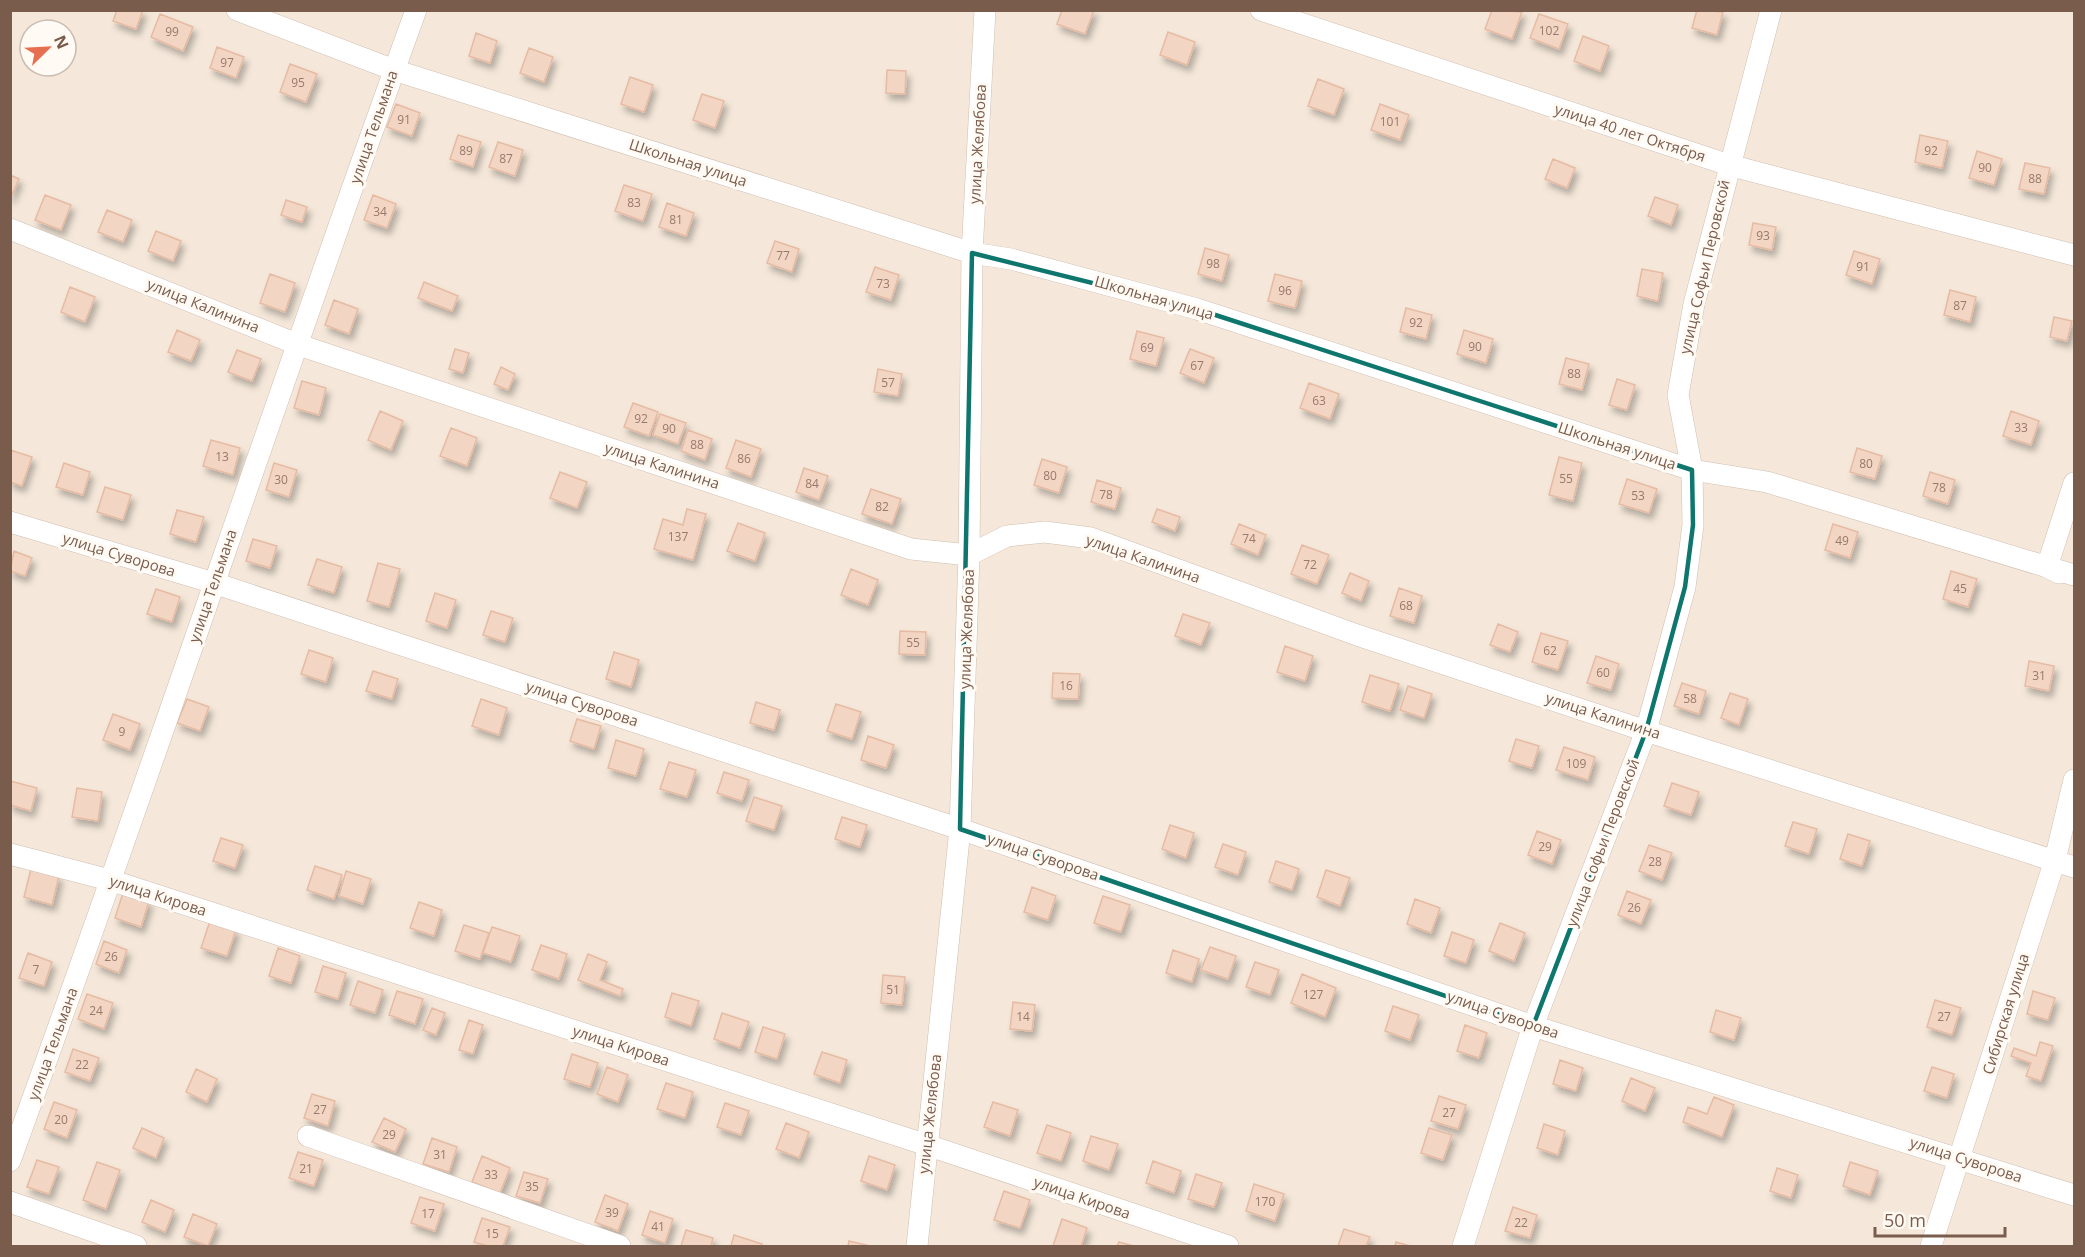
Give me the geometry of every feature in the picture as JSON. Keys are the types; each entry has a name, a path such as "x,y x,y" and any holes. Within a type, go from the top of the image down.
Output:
{"street":[{"name":"Школьная улица","path":"237,10 394,70 972,253 1011,259 1197,309 1692,470 1767,482 2047,567"},
{"name":"улица Тельмана","path":"10,1161 113,881 214,583 416,10"},
{"name":"улица Желябова","path":"918,1246 960,829 969,555 972,253 985,10"},
{"name":"улица 40 лет Октября","path":"1261,10 1729,165 2074,255"},
{"name":"улица Софьи Перовской","path":"1463,1246 1533,1026 1647,731 1685,587 1693,525 1692,470 1678,395 1694,304 1771,10"},
{"name":"улица Калинина","path":"10,229 298,345 910,549 969,555 1007,536 1046,532 1090,538 1358,635 1647,731 2065,863"},
{"path":"2074,483 2047,567 2074,577"},
{"name":"улица Суворова","path":"10,522 214,583 960,829 1533,1026 1962,1158 2074,1195"},
{"name":"Сибирская улица","path":"1931,1246 2065,863 2074,780"},
{"name":"улица Кирова","path":"10,854 113,881 927,1145 1228,1246"},
{"path":"308,1136 620,1246"},
{"path":"10,1202 136,1246"}],"highlighted area":[{"path":"972,253 1197,309 1692,470 1693,525 1685,587 1646,731 1533,1026 960,829"}],"shaded area":[{"path":"11,11 2074,11 2074,1246 11,1246"}],"building":[{"path":"117,10 143,10 136,29 113,21"},
{"path":"1062,10 1094,10 1085,34 1057,24"},
{"path":"1492,10 1522,12 1512,39 1485,29"},
{"path":"1697,10 1723,12 1717,35 1692,28"},
{"path":"160,14 193,27 183,51 151,37"},
{"path":"1539,14 1568,24 1559,49 1530,38"},
{"path":"1168,32 1195,42 1187,65 1160,55"},
{"path":"476,33 497,41 490,63 469,56"},
{"path":"1583,36 1609,46 1600,71 1574,61"},
{"path":"217,47 244,57 236,78 210,68"},
{"path":"529,48 553,57 544,82 520,73"},
{"path":"290,64 317,74 306,102 280,92"},
{"path":"887,70 906,71 905,94 886,93"},
{"path":"630,77 653,85 644,112 621,104"},
{"path":"1318,79 1344,89 1334,115 1308,106"},
{"path":"702,94 724,101 715,128 693,120"},
{"path":"396,104 420,113 412,136 387,127"},
{"path":"1380,104 1409,115 1400,140 1371,130"},
{"path":"458,135 481,142 473,167 450,159"},
{"path":"1920,135 1948,141 1942,168 1915,162"},
{"path":"498,142 523,150 515,176 489,167"},
{"path":"1977,151 2002,159 1994,185 1969,178"},
{"path":"1553,159 1575,168 1567,188 1545,179"},
{"path":"2025,163 2050,168 2044,194 2019,189"},
{"path":"10,175 19,179 10,199"},
{"path":"624,185 652,194 643,221 615,211"},
{"path":"45,195 71,205 61,230 35,220"},
{"path":"373,195 396,204 387,228 364,220"},
{"path":"1655,197 1678,205 1671,225 1648,216"},
{"path":"286,200 307,207 302,222 281,215"},
{"path":"667,203 694,213 686,236 659,227"},
{"path":"107,210 132,220 123,242 98,232"},
{"path":"1753,223 1776,227 1772,250 1749,245"},
{"path":"156,231 181,241 173,261 148,251"},
{"path":"775,241 799,249 792,272 767,263"},
{"path":"1205,248 1229,255 1222,281 1198,274"},
{"path":"1854,251 1880,259 1872,284 1846,275"},
{"path":"875,267 899,275 891,300 866,292"},
{"path":"1642,269 1663,273 1658,301 1637,296"},
{"path":"270,274 295,283 285,312 260,303"},
{"path":"1275,274 1302,281 1295,308 1268,301"},
{"path":"424,282 458,296 452,311 418,298"},
{"path":"70,287 95,297 85,322 61,312"},
{"path":"1950,290 1976,297 1970,322 1944,315"},
{"path":"334,300 358,309 349,334 325,325"},
{"path":"1406,308 1432,315 1426,339 1400,332"},
{"path":"2054,317 2072,321 2067,341 2050,337"},
{"path":"177,330 200,340 191,361 168,352"},
{"path":"1464,330 1493,339 1486,363 1457,354"},
{"path":"1137,331 1164,338 1156,366 1130,359"},
{"path":"455,349 469,353 463,373 449,369"},
{"path":"1190,349 1214,358 1204,383 1180,373"},
{"path":"237,350 261,359 252,381 228,372"},
{"path":"1566,358 1589,364 1582,390 1559,384"},
{"path":"501,367 515,374 508,390 494,384"},
{"path":"878,369 902,374 898,396 874,392"},
{"path":"1617,379 1635,385 1627,410 1609,405"},
{"path":"302,381 326,388 319,415 294,408"},
{"path":"1309,383 1339,394 1330,419 1300,408"},
{"path":"633,403 658,412 649,436 624,427"},
{"path":"380,411 403,421 391,450 368,440"},
{"path":"2011,411 2039,421 2031,445 2003,436"},
{"path":"660,414 686,423 678,444 653,435"},
{"path":"451,428 477,438 467,466 440,456"},
{"path":"688,430 712,439 705,460 681,451"},
{"path":"211,440 240,448 233,475 203,466"},
{"path":"736,440 761,449 751,477 726,468"},
{"path":"1857,448 1882,456 1875,479 1850,472"},
{"path":"10,450 32,457 22,486 10,482"},
{"path":"1559,457 1582,463 1573,501 1549,495"},
{"path":"1042,459 1067,467 1059,493 1034,485"},
{"path":"64,463 90,472 83,495 56,487"},
{"path":"274,463 297,470 289,497 266,490"},
{"path":"804,468 828,476 819,500 796,492"},
{"path":"560,472 587,482 577,508 550,498"},
{"path":"1930,472 1955,480 1948,504 1923,496"},
{"path":"1627,479 1657,489 1649,513 1619,504"},
{"path":"1097,480 1121,488 1115,509 1091,502"},
{"path":"105,487 131,495 123,520 97,512"},
{"path":"871,489 901,499 892,524 862,514"},
{"path":"687,509 706,514 693,560 654,549 663,519 683,525"},
{"path":"1157,509 1180,517 1175,531 1152,522"},
{"path":"177,510 204,517 196,542 170,534"},
{"path":"738,523 765,533 755,561 727,551"},
{"path":"1239,524 1266,535 1258,555 1231,544"},
{"path":"1833,524 1858,532 1850,558 1825,550"},
{"path":"253,539 277,546 270,568 246,561"},
{"path":"1302,545 1329,555 1317,584 1291,574"},
{"path":"14,551 32,558 25,576 10,571"},
{"path":"317,559 342,567 334,593 308,585"},
{"path":"378,563 400,569 389,607 367,601"},
{"path":"851,569 878,580 868,605 841,595"},
{"path":"1951,571 1977,579 1968,607 1943,599"},
{"path":"1350,573 1369,581 1361,601 1342,593"},
{"path":"1399,588 1422,596 1414,623 1390,616"},
{"path":"156,589 180,597 172,622 147,614"},
{"path":"435,593 456,600 447,628 426,621"},
{"path":"491,611 513,618 505,642 483,635"},
{"path":"1183,614 1210,623 1201,645 1175,636"},
{"path":"1498,624 1518,632 1510,652 1490,645"},
{"path":"900,631 926,632 925,655 899,654"},
{"path":"1541,633 1568,641 1558,670 1532,662"},
{"path":"1285,646 1313,656 1305,681 1277,672"},
{"path":"309,650 333,658 326,682 301,674"},
{"path":"614,652 639,660 631,687 606,679"},
{"path":"1596,656 1619,664 1611,690 1587,683"},
{"path":"2029,661 2054,666 2049,691 2025,686"},
{"path":"373,671 398,679 392,699 366,691"},
{"path":"1053,673 1080,674 1078,699 1052,698"},
{"path":"1370,675 1399,684 1390,711 1362,702"},
{"path":"1682,683 1706,691 1699,714 1674,706"},
{"path":"1408,686 1432,694 1424,718 1400,710"},
{"path":"1730,693 1748,699 1739,725 1721,718"},
{"path":"187,699 209,707 200,731 177,723"},
{"path":"481,699 507,708 499,735 472,726"},
{"path":"756,702 780,710 774,730 750,723"},
{"path":"836,704 861,712 852,739 827,731"},
{"path":"113,714 140,724 130,750 103,740"},
{"path":"577,719 601,726 594,749 570,741"},
{"path":"868,736 894,745 886,768 861,760"},
{"path":"1516,739 1539,746 1532,768 1509,761"},
{"path":"616,740 644,749 636,776 608,768"},
{"path":"1564,747 1595,757 1588,780 1556,770"},
{"path":"669,762 696,770 687,797 660,789"},
{"path":"724,772 749,780 742,801 717,793"},
{"path":"10,781 37,788 31,811 10,805"},
{"path":"1672,783 1699,792 1691,815 1664,806"},
{"path":"77,788 102,792 98,821 72,817"},
{"path":"754,797 782,806 774,830 746,821"},
{"path":"842,817 867,825 860,847 835,839"},
{"path":"1793,822 1817,829 1809,854 1785,846"},
{"path":"1170,825 1194,833 1186,858 1162,849"},
{"path":"1537,831 1561,840 1552,864 1528,855"},
{"path":"1848,834 1870,841 1862,866 1840,859"},
{"path":"221,838 243,845 235,868 213,861"},
{"path":"1223,844 1246,852 1238,875 1215,867"},
{"path":"1649,845 1672,853 1662,880 1639,871"},
{"path":"1276,861 1299,869 1292,890 1269,882"},
{"path":"315,866 342,875 334,899 307,890"},
{"path":"31,869 59,876 52,905 24,897"},
{"path":"1326,870 1350,878 1340,906 1317,897"},
{"path":"346,871 371,879 363,904 339,896"},
{"path":"1032,887 1056,896 1048,920 1024,912"},
{"path":"1627,891 1651,900 1641,924 1618,915"},
{"path":"123,893 149,901 141,927 115,918"},
{"path":"1103,896 1130,905 1121,932 1094,923"},
{"path":"1415,899 1440,908 1431,933 1407,924"},
{"path":"419,902 442,910 434,936 410,928"},
{"path":"210,921 236,930 227,956 201,948"},
{"path":"1500,923 1525,933 1514,961 1489,951"},
{"path":"464,925 489,933 480,959 455,951"},
{"path":"492,927 520,936 511,962 483,953"},
{"path":"1452,932 1474,940 1466,963 1444,956"},
{"path":"104,941 127,950 119,973 96,964"},
{"path":"541,945 567,954 559,979 532,970"},
{"path":"1210,947 1236,956 1228,979 1201,970"},
{"path":"278,948 300,956 291,983 269,976"},
{"path":"1173,950 1199,959 1192,982 1166,973"},
{"path":"28,953 52,962 44,986 19,978"},
{"path":"588,954 607,962 600,980 623,989 620,996 578,980"},
{"path":"1255,962 1279,970 1270,995 1246,987"},
{"path":"323,966 346,973 338,999 315,992"},
{"path":"1302,974 1336,988 1325,1017 1291,1003"},
{"path":"883,975 905,977 902,1005 881,1003"},
{"path":"358,981 383,990 375,1013 350,1005"},
{"path":"397,991 423,999 415,1024 389,1015"},
{"path":"2033,991 2055,998 2048,1020 2027,1014"},
{"path":"672,993 699,1001 691,1026 665,1017"},
{"path":"87,994 113,1003 104,1029 78,1019"},
{"path":"1935,1000 1961,1008 1952,1035 1927,1027"},
{"path":"1013,1002 1035,1005 1032,1031 1010,1029"},
{"path":"1393,1006 1419,1015 1410,1040 1385,1031"},
{"path":"432,1008 445,1013 436,1035 423,1030"},
{"path":"1716,1010 1741,1018 1734,1040 1710,1032"},
{"path":"722,1013 749,1022 740,1048 714,1039"},
{"path":"469,1020 483,1025 473,1054 459,1050"},
{"path":"1465,1025 1487,1033 1479,1058 1457,1051"},
{"path":"763,1027 785,1034 777,1059 755,1052"},
{"path":"2040,1042 2053,1046 2041,1081 2026,1076 2031,1063 2011,1056 2014,1048 2036,1056"},
{"path":"73,1049 99,1058 90,1081 65,1072"},
{"path":"822,1052 847,1060 840,1083 814,1074"},
{"path":"572,1054 598,1063 590,1087 564,1079"},
{"path":"1560,1060 1583,1068 1576,1091 1553,1084"},
{"path":"607,1067 628,1075 618,1102 597,1094"},
{"path":"1932,1067 1954,1074 1947,1098 1924,1091"},
{"path":"196,1069 217,1079 207,1102 186,1092"},
{"path":"1631,1078 1655,1088 1645,1111 1622,1101"},
{"path":"666,1083 693,1092 685,1118 657,1109"},
{"path":"312,1094 335,1101 328,1126 304,1118"},
{"path":"1439,1096 1466,1105 1458,1129 1431,1121"},
{"path":"1714,1097 1734,1105 1722,1137 1683,1122 1688,1107 1707,1114"},
{"path":"54,1102 77,1110 67,1138 44,1129"},
{"path":"993,1102 1018,1110 1010,1136 984,1127"},
{"path":"725,1103 749,1111 741,1135 717,1127"},
{"path":"384,1118 406,1129 395,1152 372,1142"},
{"path":"786,1123 809,1132 799,1158 776,1149"},
{"path":"1544,1124 1565,1131 1558,1155 1537,1148"},
{"path":"1047,1125 1071,1133 1061,1161 1037,1153"},
{"path":"142,1128 164,1138 156,1158 133,1148"},
{"path":"1429,1128 1452,1135 1443,1160 1421,1153"},
{"path":"1091,1136 1118,1144 1109,1170 1083,1161"},
{"path":"432,1138 457,1147 449,1172 423,1164"},
{"path":"298,1152 323,1160 314,1186 289,1178"},
{"path":"482,1156 510,1168 500,1193 472,1182"},
{"path":"869,1156 895,1165 887,1190 861,1181"},
{"path":"37,1160 59,1167 49,1194 27,1187"},
{"path":"1153,1161 1181,1171 1174,1193 1146,1183"},
{"path":"97,1162 120,1170 106,1209 83,1200"},
{"path":"1850,1162 1878,1171 1870,1195 1843,1186"},
{"path":"1777,1168 1798,1175 1791,1198 1770,1191"},
{"path":"524,1172 548,1179 540,1203 516,1196"},
{"path":"1196,1174 1222,1183 1214,1207 1188,1199"},
{"path":"1254,1184 1284,1194 1275,1221 1246,1211"},
{"path":"1004,1191 1030,1200 1020,1228 994,1220"},
{"path":"605,1195 628,1204 618,1231 595,1222"},
{"path":"420,1197 444,1204 435,1231 411,1223"},
{"path":"151,1200 174,1210 165,1232 142,1222"},
{"path":"1513,1207 1537,1215 1530,1238 1505,1231"},
{"path":"650,1211 673,1219 665,1243 642,1235"},
{"path":"193,1214 217,1224 208,1246 184,1237"},
{"path":"482,1218 510,1227 503,1246 488,1246 474,1242"},
{"path":"1062,1219 1087,1228 1081,1246 1053,1246"},
{"path":"1344,1229 1370,1237 1366,1246 1338,1246"},
{"path":"686,1230 713,1238 711,1246 681,1246"},
{"path":"734,1235 762,1244 761,1246 731,1246"},
{"path":"849,1241 870,1246 848,1246"},
{"path":"1119,1242 1133,1246 1117,1246"},
{"path":"1396,1242 1410,1246 1395,1246"}]}
